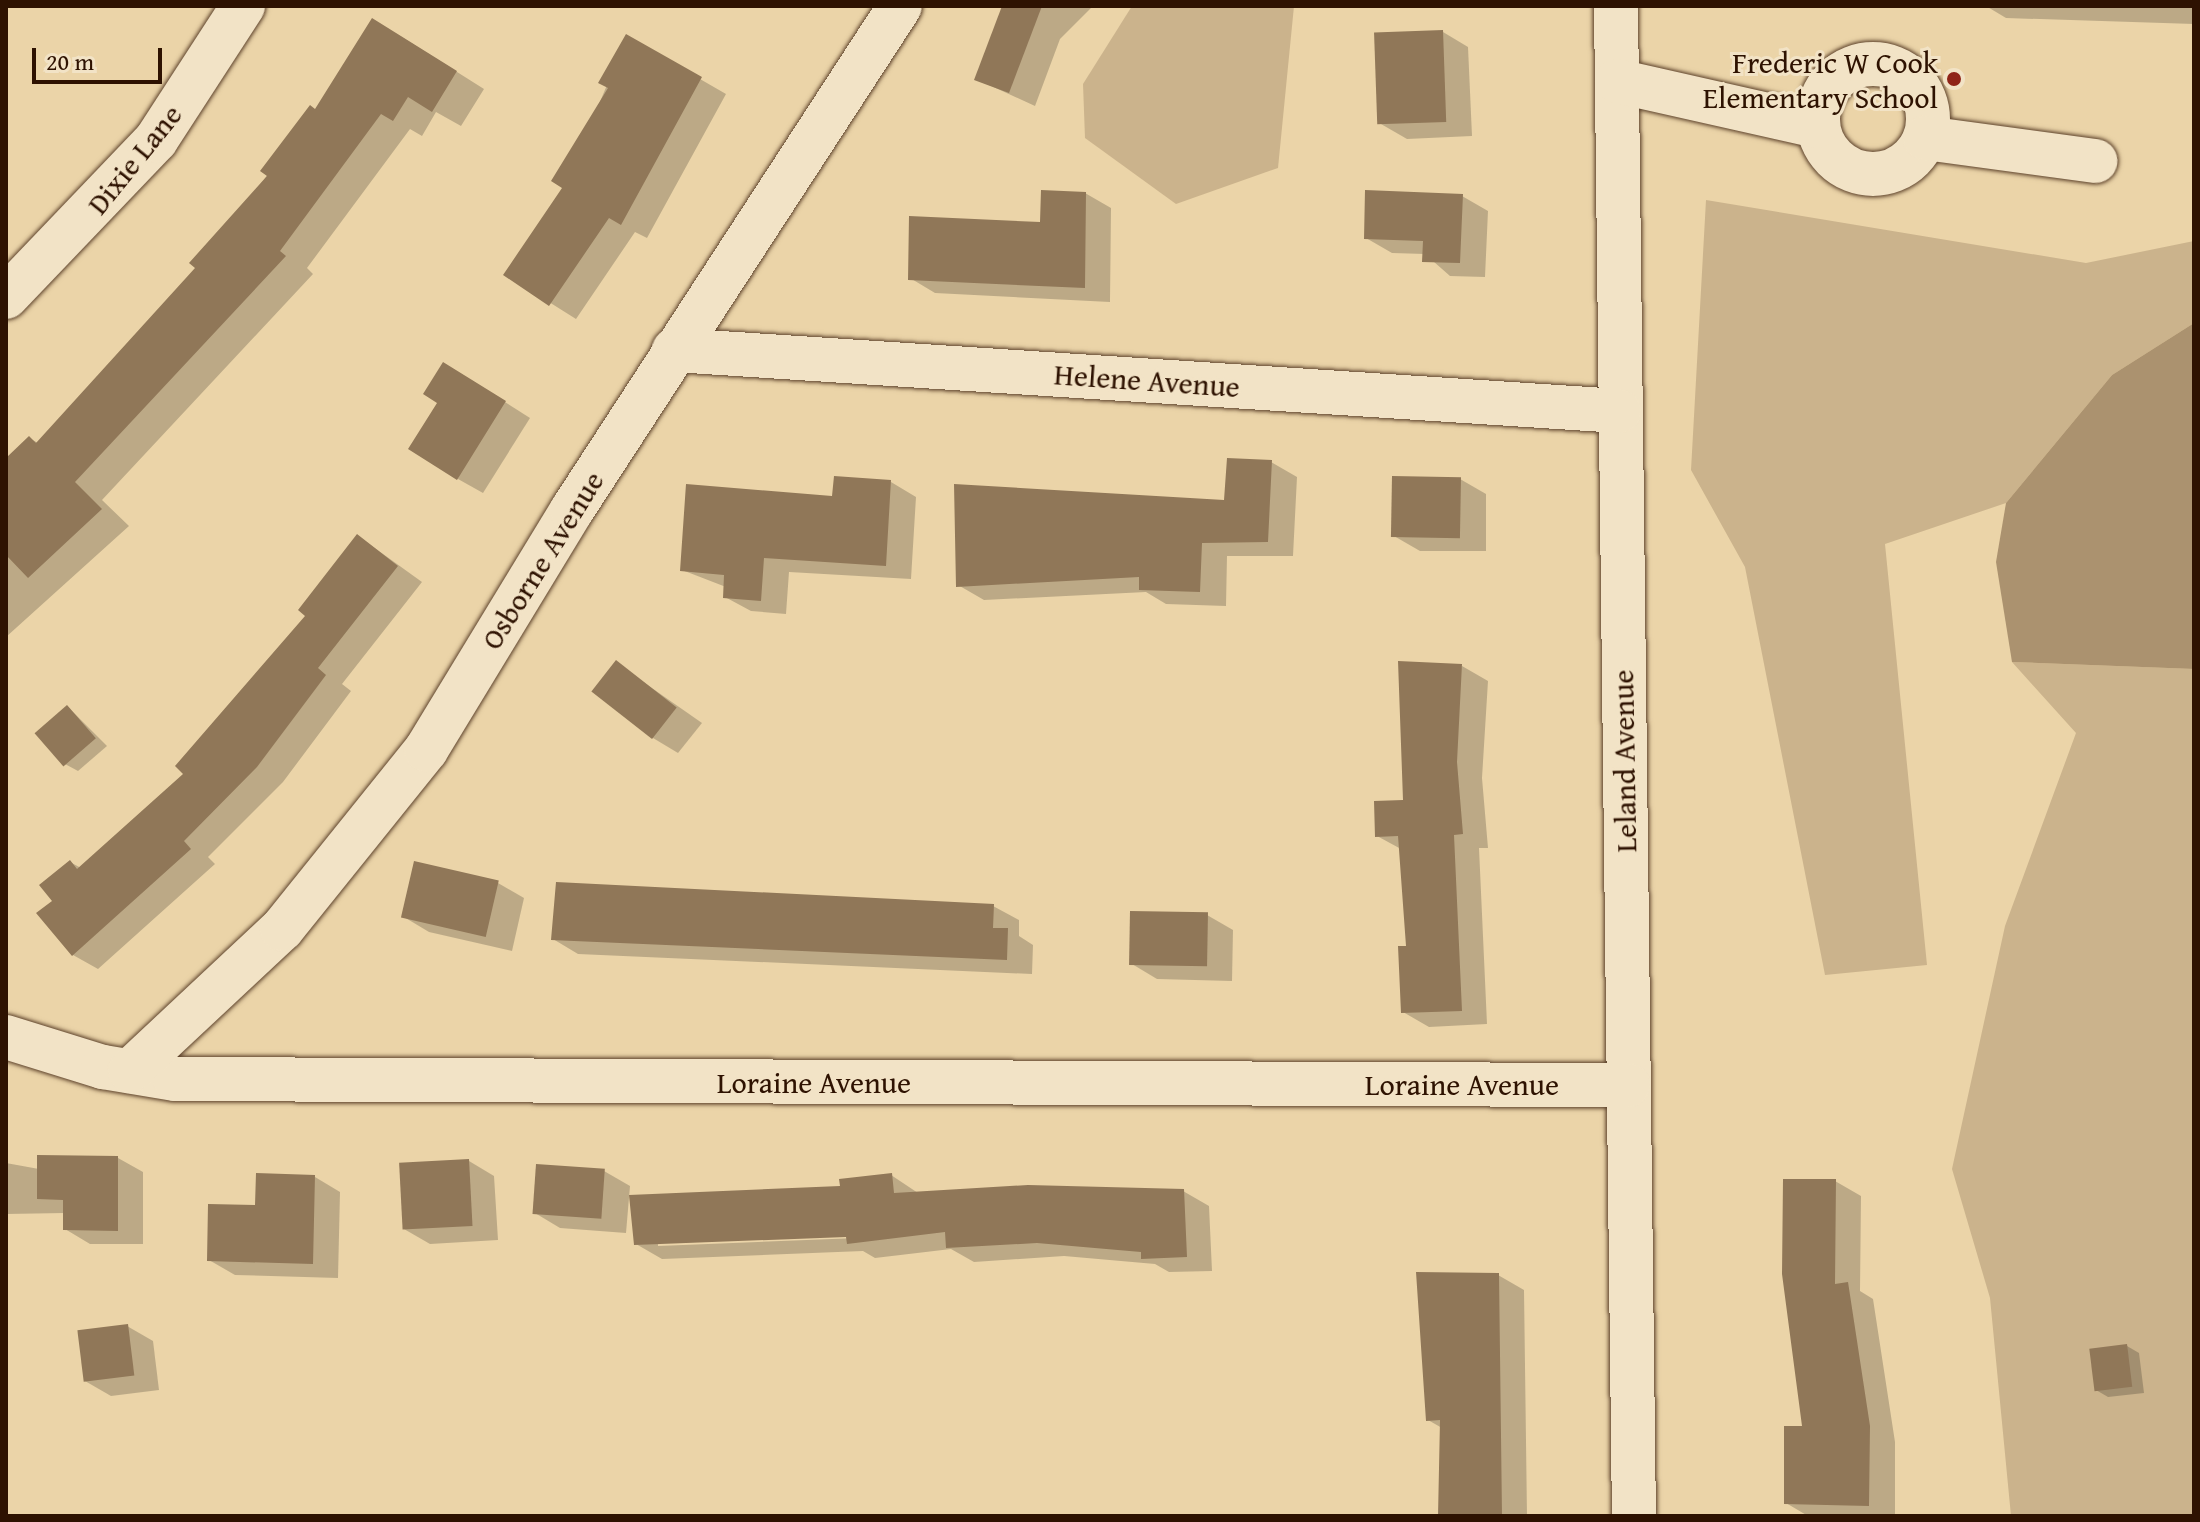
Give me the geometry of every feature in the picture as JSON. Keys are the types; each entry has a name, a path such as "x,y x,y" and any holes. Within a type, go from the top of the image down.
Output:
{"street":[{"name":"Dixie Lane","path":"6,297 156,140 243,6"},
{"name":"Osborne Avenue","path":"130,1071 282,929 426,750 674,350 900,6"},
{"name":"Leland Avenue","path":"1616,6 1634,1516"},
{"path":"1877,67 1905,71 1918,84 1929,120 1925,138 1902,166 1866,174 1833,159 1816,126 1823,89 1850,71 1877,67"},
{"path":"1617,81 1816,126"},
{"path":"1925,138 2095,161"},
{"name":"Helene Avenue","path":"674,350 1619,411"},
{"name":"Loraine Avenue","path":"6,1037 130,1071 175,1079 1628,1085"}],"shaded area":[{"path":"1132,6 1294,6 1278,168 1176,204 1085,138 1083,84"},
{"path":"1706,200 2086,263 2194,241 2194,323 2112,375 2006,503 1885,544 1927,965 1825,975 1745,567 1691,470"},
{"path":"2194,323 2194,669 2012,662 1996,562 2006,503 2112,375"},
{"path":"2012,662 2194,669 2194,1516 2011,1516 1990,1298 1952,1169 2005,926 2076,733"}],"building":[{"path":"1002,6 1042,6 1009,93 974,80"},
{"path":"372,18 457,71 432,112 408,97 393,121 381,114 280,251 286,256 75,482 102,509 28,578 6,555 6,458 29,436 36,443 195,268 189,263 267,176 260,171 310,105 315,109"},
{"path":"1443,30 1446,122 1377,124 1374,32"},
{"path":"626,34 702,77 621,225 609,218 549,306 503,275 562,188 551,181 608,88 598,83"},
{"path":"1041,190 1086,192 1085,288 908,280 909,216 1040,222"},
{"path":"1365,190 1463,194 1460,263 1422,262 1423,241 1364,239"},
{"path":"443,362 506,401 457,480 408,449 437,403 423,394"},
{"path":"1227,458 1272,460 1268,542 1202,543 1200,592 1139,590 1139,577 956,587 954,484 1224,500"},
{"path":"834,476 891,480 886,566 764,558 761,601 723,598 724,575 680,571 686,484 832,496"},
{"path":"1392,476 1461,477 1460,538 1391,537"},
{"path":"357,534 398,566 318,668 326,675 257,767 184,841 191,849 72,956 36,913 52,901 39,885 70,860 77,869 183,774 175,766 305,616 298,610"},
{"path":"616,660 677,707 652,739 591,692"},
{"path":"1398,661 1462,664 1457,762 1463,834 1454,835 1462,1011 1401,1013 1398,946 1406,946 1398,836 1375,837 1374,801 1403,800"},
{"path":"67,705 96,738 63,766 35,733"},
{"path":"414,861 499,881 486,937 401,918"},
{"path":"556,882 994,904 993,928 1008,928 1007,960 551,940"},
{"path":"1130,911 1208,912 1207,966 1129,965"},
{"path":"37,1155 118,1156 118,1231 63,1230 63,1200 37,1199"},
{"path":"469,1159 473,1226 403,1230 399,1163"},
{"path":"536,1164 605,1169 601,1219 533,1214"},
{"path":"256,1173 315,1175 313,1264 207,1261 208,1204 255,1205"},
{"path":"892,1173 894,1193 1028,1185 1184,1189 1187,1257 1141,1259 1141,1252 1037,1243 946,1248 945,1232 847,1244 846,1237 634,1245 629,1195 840,1186 839,1179"},
{"path":"1783,1179 1836,1179 1835,1284 1848,1282 1870,1426 1869,1506 1784,1504 1784,1426 1802,1426 1782,1274"},
{"path":"1416,1272 1499,1273 1502,1516 1438,1516 1440,1420 1426,1421"},
{"path":"128,1324 134,1376 84,1382 77,1330"},
{"path":"2127,1344 2132,1387 2095,1391 2089,1349"}],"place":[{"name":"Frederic W Cook Elementary School","path":"1954,79"}]}
